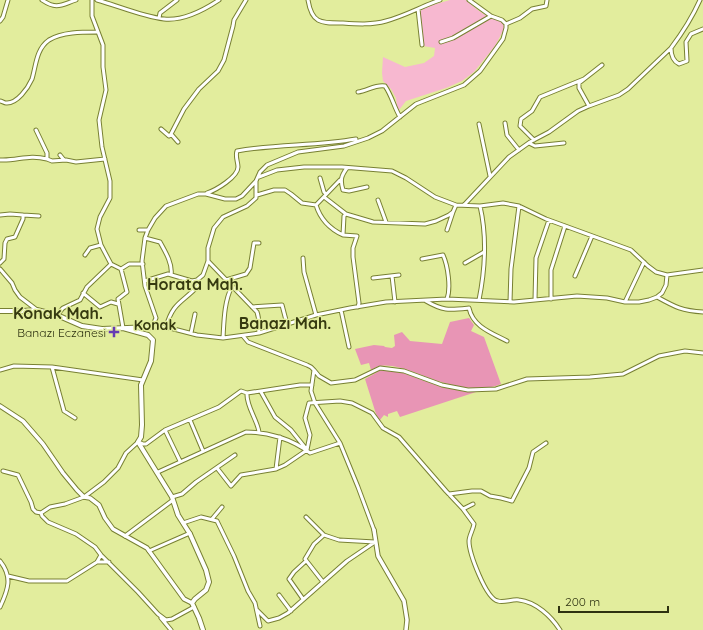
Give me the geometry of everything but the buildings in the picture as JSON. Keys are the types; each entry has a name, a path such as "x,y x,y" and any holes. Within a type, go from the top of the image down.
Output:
{"main road":[{"path":"0,311 36,310 57,315 82,326 102,329 152,327"},
{"path":"122,328 148,335 153,340 151,361 141,385 142,425 141,437 138,442 158,472 173,499 178,515 190,533 199,551 209,582 206,590 195,599 193,605 203,630"}],"street":[{"path":"0,21 3,17 8,0"},
{"path":"42,0 49,5 55,6 64,6 76,0"},
{"path":"92,0 92,16 103,45 103,67 106,90 99,120 102,147 110,180 110,198 100,217 97,229 102,245 112,264 121,270 127,292 118,299 122,328"},
{"path":"97,0 164,19 184,16 197,12 219,0"},
{"path":"159,18 160,13 176,0"},
{"path":"171,134 184,109 199,89 218,71 224,60 234,20 246,0"},
{"path":"308,0 310,12 318,21 329,23 367,24 385,21 418,9 429,2 440,0"},
{"path":"469,0 491,16 502,20 506,24"},
{"path":"506,24 520,18 532,9 546,6 547,0"},
{"path":"464,205 509,157 549,132 578,111 619,95 628,89 671,48 688,26 700,0"},
{"path":"418,9 422,45"},
{"path":"441,42 453,38 491,16"},
{"path":"158,326 145,286 143,264 145,238 148,230 155,218 166,206 198,194 206,194 225,199 236,199 242,196 256,181 260,172 267,165 281,158 298,152 344,146 358,142 382,131 416,104 464,85 480,71 503,39 506,24"},
{"path":"671,48 673,60 679,64 686,62 688,56 686,42 691,34 703,29"},
{"path":"0,101 6,103 12,102 26,89 40,52 49,40 82,32 97,32"},
{"path":"100,38 105,39"},
{"path":"588,106 579,88 579,83 602,66"},
{"path":"534,140 520,126 521,119 532,111 540,97 584,79"},
{"path":"358,92 378,86 385,86 391,95 400,117"},
{"path":"505,123 507,135 519,150"},
{"path":"479,124 490,176"},
{"path":"161,129 169,136 171,134 178,142"},
{"path":"36,130 47,153 47,158"},
{"path":"206,194 217,190 236,173 238,169 237,151 276,146 324,144 356,139"},
{"path":"529,144 535,146 564,143"},
{"path":"60,155 64,160"},
{"path":"0,160 11,161 33,156 47,158 52,161 64,160 76,162 105,159"},
{"path":"259,176 277,170 304,166 392,171 406,178 435,197 456,205 480,206 503,203 519,206 549,220 631,250 656,272 667,275 703,270"},
{"path":"257,195 274,190 285,190 302,203 307,205 316,205 340,180 347,168"},
{"path":"320,178 325,196 346,214 373,222 424,224 436,221 453,212"},
{"path":"340,180 343,190 349,191 367,187"},
{"path":"145,280 168,274 192,281 197,280 203,275 208,261 208,248 214,228 223,217 247,206 256,198 256,181"},
{"path":"378,200 386,222"},
{"path":"316,205 319,214 336,232 343,235 357,236 353,248 353,257 359,303 358,307"},
{"path":"447,230 456,205"},
{"path":"479,300 485,232 480,206"},
{"path":"510,302 511,269 519,206"},
{"path":"0,215 10,214 39,216"},
{"path":"343,235 344,216 346,214"},
{"path":"0,263 4,259 4,243 7,239 15,236 23,220 23,215"},
{"path":"535,300 536,258 549,220"},
{"path":"551,299 551,270 565,226"},
{"path":"139,230 148,230"},
{"path":"575,276 592,236"},
{"path":"145,238 160,242 172,269 172,275"},
{"path":"226,280 246,274 250,268 254,243 259,243"},
{"path":"84,255 90,248 102,245"},
{"path":"465,263 484,252"},
{"path":"422,259 443,255 448,273 448,295 446,299"},
{"path":"302,258 304,272 316,315"},
{"path":"208,261 257,312 260,319 258,327 259,333"},
{"path":"625,302 644,262"},
{"path":"57,315 63,308 80,300 87,287 112,264"},
{"path":"121,270 129,264 143,264"},
{"path":"0,269 12,283 20,297 36,310"},
{"path":"152,327 166,327 222,338 259,333 316,315 395,302 446,299 510,302 577,296 607,298 625,302 649,300 662,293 666,285 667,275"},
{"path":"392,276 395,302"},
{"path":"373,278 399,276"},
{"path":"166,327 170,315 178,304 198,286 197,280"},
{"path":"222,338 225,309 232,286"},
{"path":"83,293 100,307 111,302 118,304"},
{"path":"657,297 677,308 703,312"},
{"path":"424,300 437,308 449,310 469,308 470,316 476,323 508,341"},
{"path":"252,307 282,305 287,324"},
{"path":"341,310 349,347"},
{"path":"191,333 194,314"},
{"path":"152,327 156,318"},
{"path":"243,336 248,342 307,365 319,376 331,383 355,380 380,368 404,371 442,385 468,390 496,388 527,379 590,377 623,374 659,356 684,352 703,353"},
{"path":"0,370 14,366 52,367 142,380"},
{"path":"52,367 64,411 75,418"},
{"path":"314,370 311,391 315,403 340,444 374,530 378,556 404,601 407,620 406,630"},
{"path":"41,513 50,508 84,497 104,482 118,468 126,453 138,442 146,444 165,430 219,407 241,391 248,393 261,392 300,385 312,385"},
{"path":"261,392 275,417 291,430 307,450"},
{"path":"248,393 247,398 258,424 259,432"},
{"path":"217,468 231,486 241,475 276,469 285,465 307,450 310,435 305,418 309,403 340,401 352,403 372,413 383,428 399,438 463,509 474,524 469,540 469,548 481,578 492,597 499,602 518,599 537,606 554,620 560,630"},
{"path":"0,406 22,421 43,444 63,473 84,497 90,498 99,505 105,518 113,529 148,548 184,599 193,605 172,619 166,620 159,615"},
{"path":"190,420 203,451"},
{"path":"165,430 180,461"},
{"path":"158,472 246,432 259,432 280,437 307,450 310,453 340,444"},
{"path":"276,469 280,437"},
{"path":"449,494 481,491 490,496 512,501 530,468 533,452 546,443"},
{"path":"125,536 196,482 235,455"},
{"path":"3,471 18,475 33,509 36,512 41,513 48,522 76,534 95,547 159,615 170,630"},
{"path":"463,509 473,504"},
{"path":"212,519 222,507"},
{"path":"183,522 201,517 217,521 257,610 260,626"},
{"path":"306,517 324,535 339,540 375,542"},
{"path":"149,551 190,533"},
{"path":"303,599 289,579 306,561 306,556 314,544 324,535"},
{"path":"257,610 268,621 279,618 291,611 348,561 375,542"},
{"path":"8,576 29,581 67,581 97,562 101,555"},
{"path":"0,561 8,576 8,584 0,607"},
{"path":"306,561 323,582"},
{"path":"97,562 108,562"},
{"path":"279,595 291,611"}],"shaded area":[{"path":"450,0 466,0 482,13 501,21 505,27 495,46 474,72 462,81 446,88 406,101 399,110 397,108 396,98 391,89 383,81 383,57 405,67 424,63 434,56 435,48 423,46 420,11 429,6"},
{"path":"469,318 474,325 471,331 484,337 501,384 488,388 466,387 438,381 395,366 379,366 371,370 369,363 361,365 355,349 374,345 392,348 395,346 394,335 402,332 410,341 442,344 450,322"},
{"path":"381,370 403,373 441,387 467,392 476,392 400,417 397,411 388,414 388,417 384,415 380,420 376,414 365,379"}],"place":[{"name":"Banazı Eczanesi","path":"114,332"}],"district":[{"name":"Horata Mah.","path":"195,284"},
{"name":"Konak Mah.","path":"58,313"},
{"name":"Banazı Mah.","path":"285,323"},
{"name":"Konak","path":"155,325"}]}
